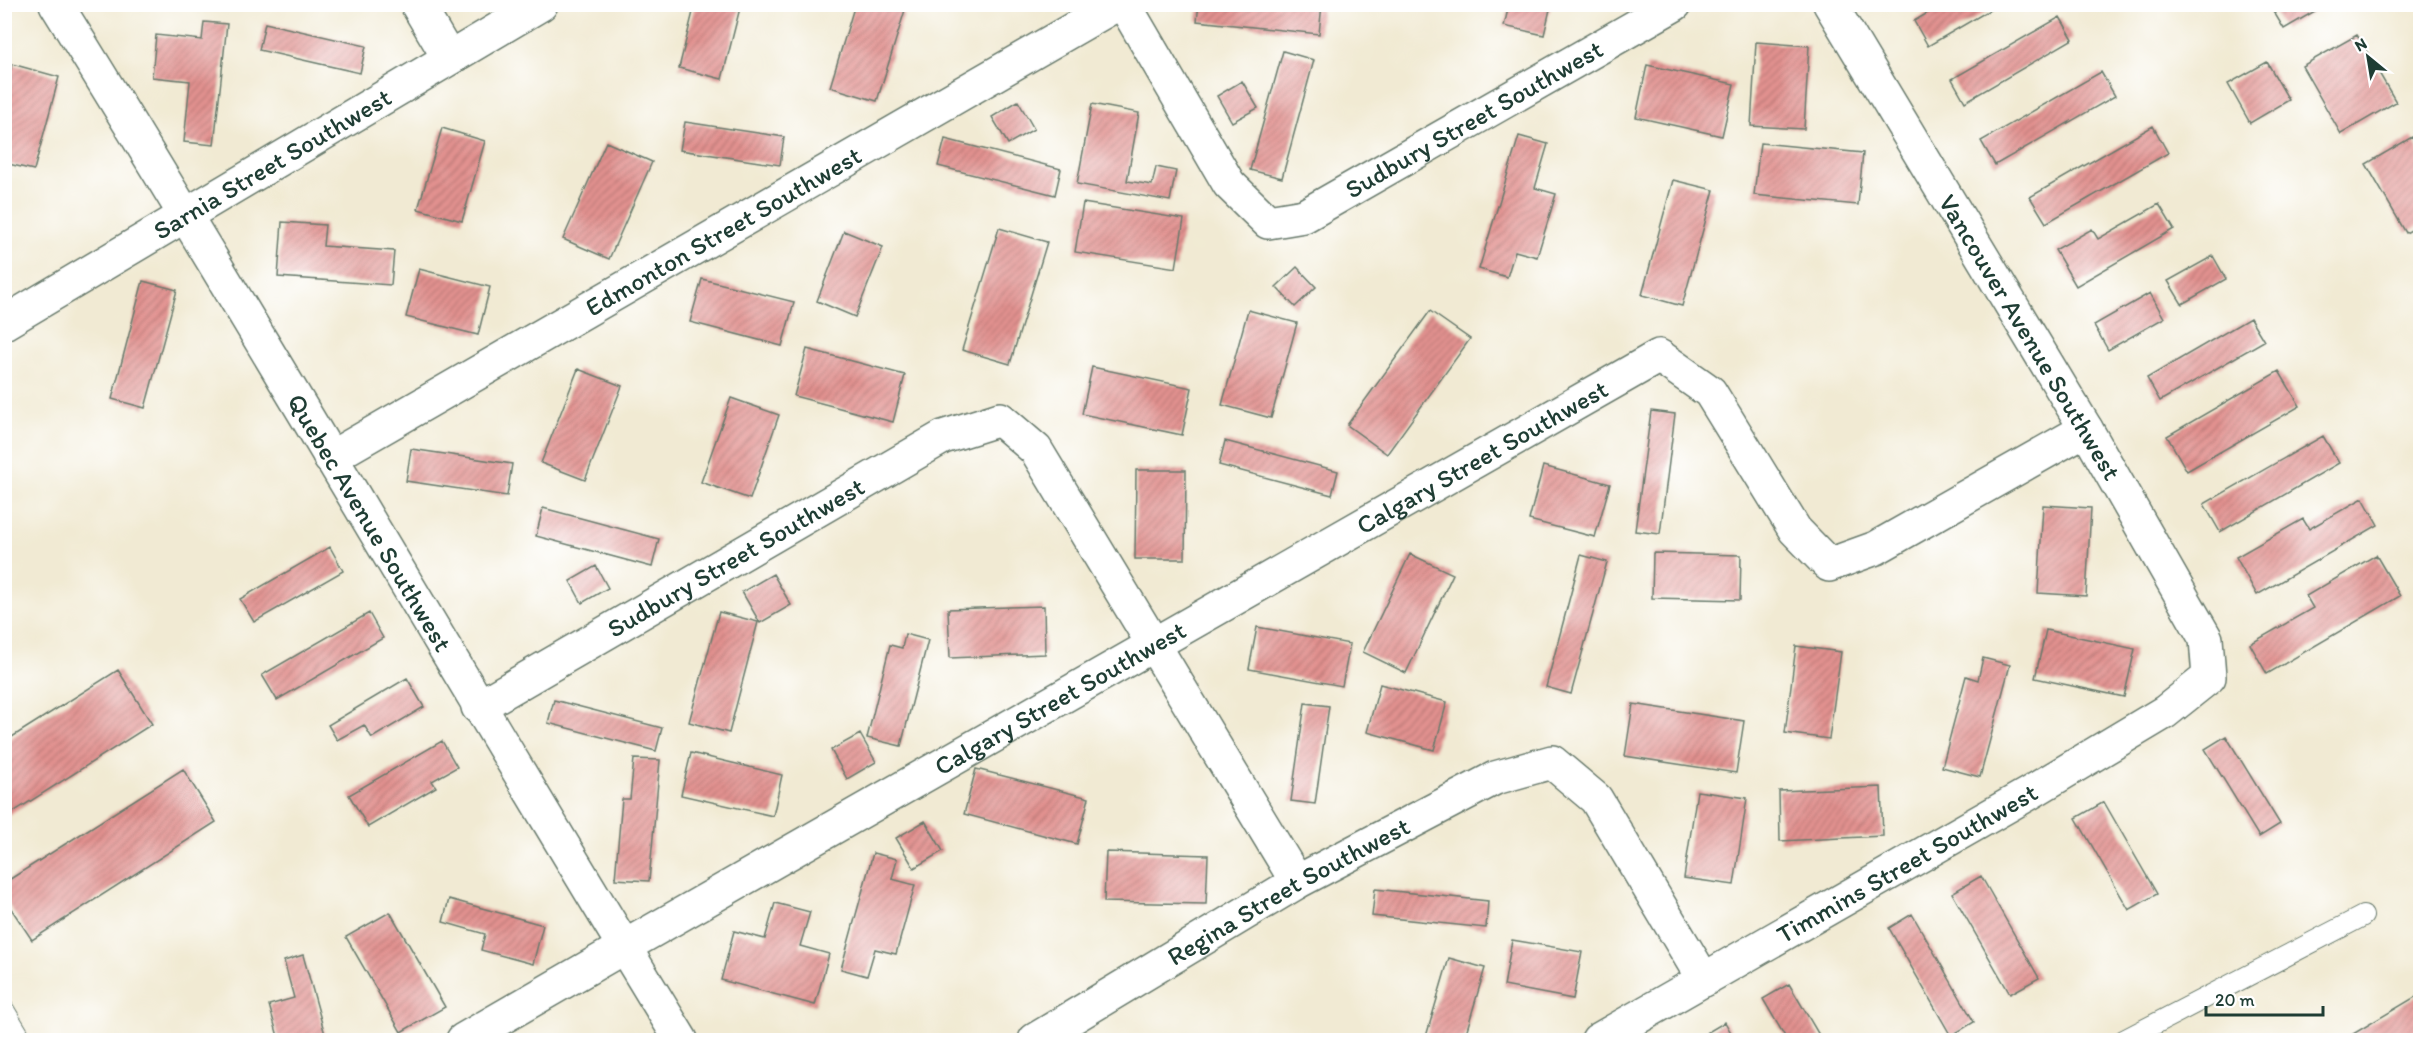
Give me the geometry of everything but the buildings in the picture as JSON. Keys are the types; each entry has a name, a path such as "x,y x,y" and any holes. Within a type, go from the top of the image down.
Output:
{"street":[{"name":"Quebec Avenue Southwest","path":"56,4 187,216 478,707 681,1041"},
{"path":"417,4 449,58"},
{"name":"Sarnia Street Southwest","path":"4,323 541,4"},
{"name":"Edmonton Street Southwest","path":"330,458 1117,4"},
{"name":"Sudbury Street Southwest","path":"1124,4 1229,184 1268,222 1304,216 1675,4"},
{"name":"Vancouver Avenue Southwest","path":"1830,4 2086,429 2206,639 2209,677"},
{"name":"Calgary Street Southwest","path":"463,1041 624,946 1659,356 1710,392 1795,530 1829,565 1876,548 2086,429"},
{"name":"Sudbury Street Southwest","path":"478,707 943,437 1000,419 1036,450 1155,643"},
{"path":"1155,643 1297,882"},
{"name":"Timmins Street Southwest","path":"1598,1041 2028,795 2165,712 2209,677"},
{"name":"Regina Street Southwest","path":"1035,1041 1297,882 1495,778 1552,762 1596,799 1704,980"}],"lane":[{"path":"2124,1041 2363,916"},
{"path":"4,1010 22,1041"}]}
